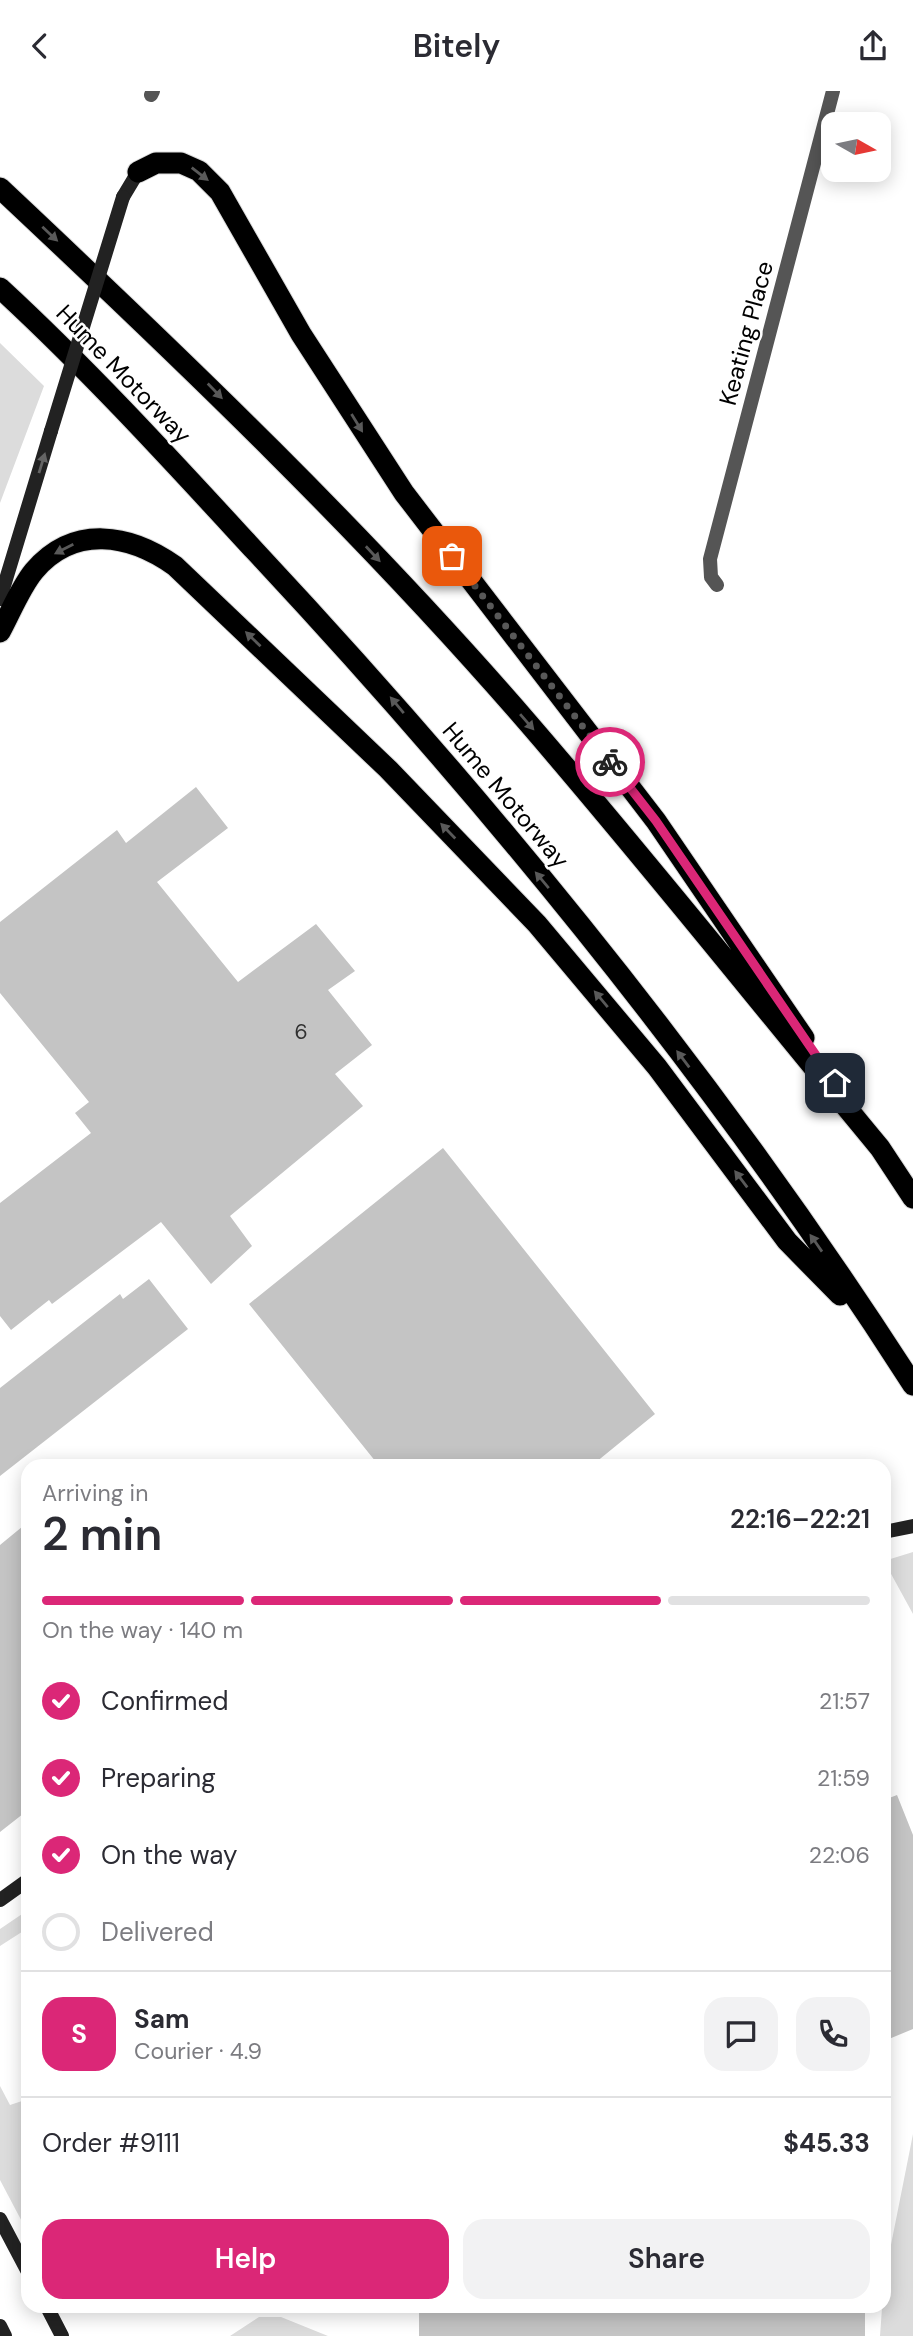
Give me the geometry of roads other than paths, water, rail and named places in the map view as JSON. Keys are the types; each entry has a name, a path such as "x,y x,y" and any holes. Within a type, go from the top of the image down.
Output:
{"highway":[{"path":"138,172 156,163 181,163 199,171 219,192 301,334 404,493 656,821 880,1148"},
{"name":"Hume Motorway","path":"0,188 203,379 365,545 519,713 880,1148 913,1198"},
{"name":"Hume Motorway","path":"0,288 105,390 376,679 605,957 748,1145 884,1339 913,1385"},
{"path":"0,632 33,572 67,546 88,540 117,539 140,545 175,566 388,769 537,924 657,1067 787,1241 884,1339"}],"main road":[{"path":"0,599 123,197 138,172"},
{"path":"891,1531 913,1526"},
{"path":"0,1900 21,1885"},
{"path":"0,2219 21,2259"},
{"path":"50,2313 62,2336"},
{"path":"0,2326 5,2336"}],"street":[{"name":"Keating Place","path":"717,585 711,577 709,559 833,91"}]}
